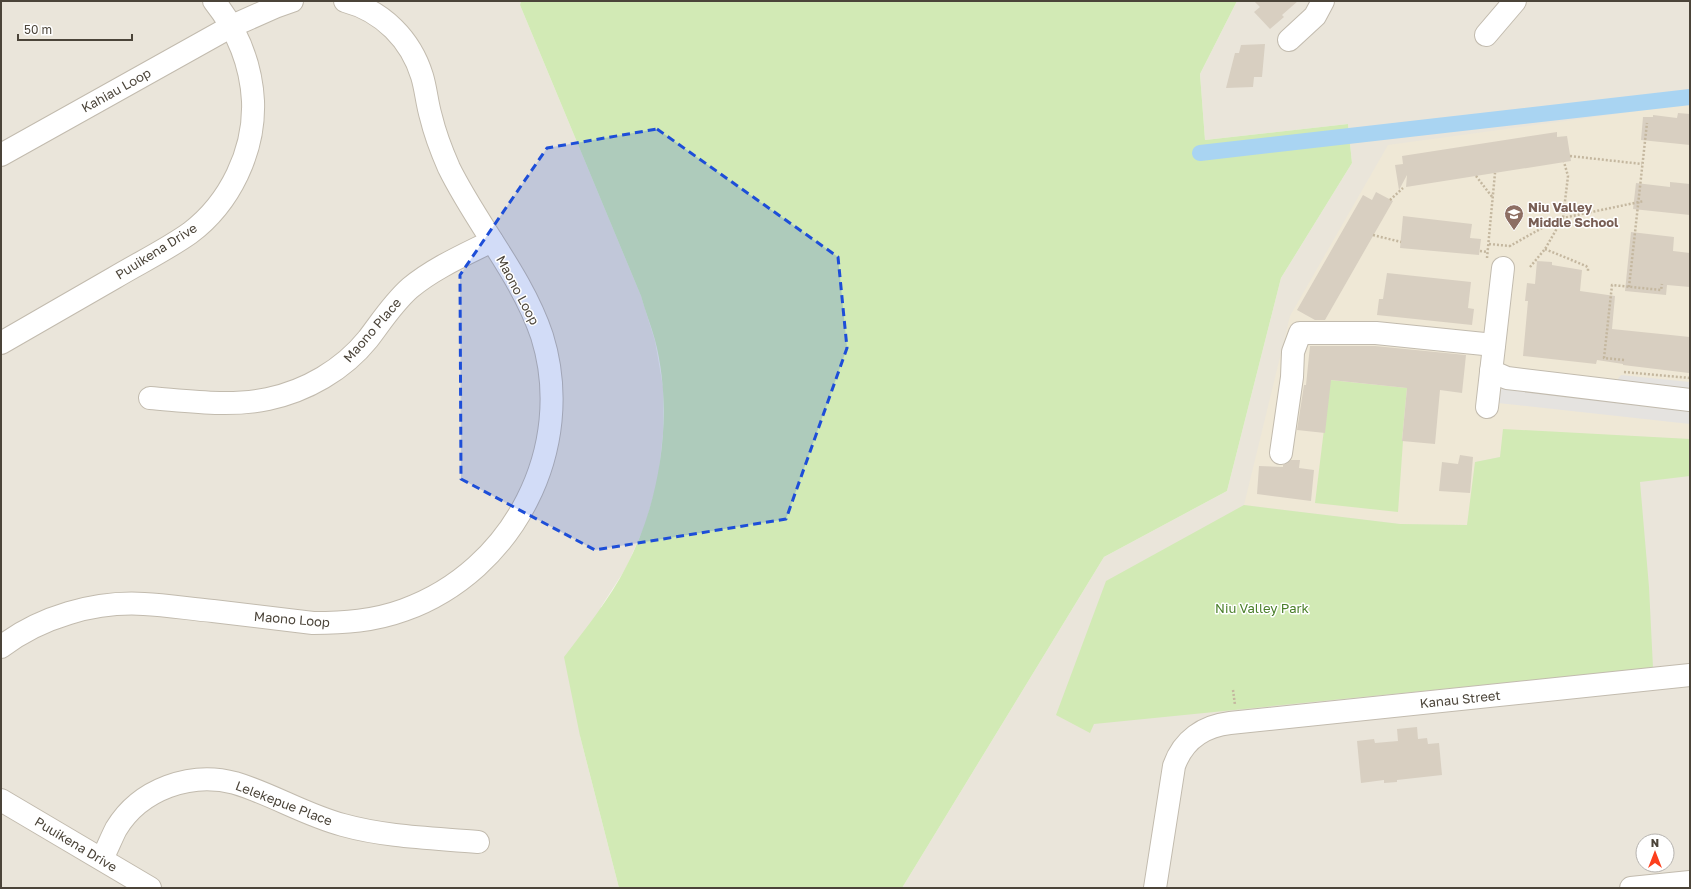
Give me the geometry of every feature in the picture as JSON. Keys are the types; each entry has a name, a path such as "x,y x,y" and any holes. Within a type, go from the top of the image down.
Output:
{"street":[{"name":"Puuikena Drive","path":"1,343 176,242 204,220 227,193 236,178 248,144 253,109 250,74 241,46 232,26 214,1"},
{"path":"232,26 292,1"},
{"name":"Maono Loop","path":"1,647 23,633 61,616 94,608 122,604 164,606 313,623 359,621 381,617 417,604 444,591 463,578 497,547 522,510 533,490 546,448 550,426 550,381 542,337 524,296 448,166 431,118 419,67 408,45 388,22 362,7 345,1"},
{"path":"1289,40 1316,16 1323,1"},
{"path":"1486,35 1515,1"},
{"name":"Kahiau Loop","path":"1,155 232,26"},
{"name":"Maono Place","path":"150,398 232,403 250,402 281,396 304,388 333,371 351,357 367,340 398,300 411,287 441,268 492,241"},
{"path":"1487,407 1503,268"},
{"path":"1281,453 1292,377 1293,352 1300,333 1376,333 1494,345"},
{"path":"1491,371 1507,378 1690,400"},
{"name":"Kanau Street","path":"1155,888 1172,772 1177,758 1186,744 1200,732 1233,714 1690,675"},
{"name":"Lelekepue Place","path":"102,859 117,829 134,808 156,792 169,786 195,780 208,779 235,783 328,820 359,829 478,842"},
{"name":"Puuikena Drive","path":"1,800 150,888"},
{"path":"1631,888 1690,882"}],"path":[{"path":"1630,287 1647,123"},
{"path":"1570,156 1642,164"},
{"path":"1530,266 1545,249 1562,218 1568,176 1564,162"},
{"path":"1476,176 1493,199"},
{"path":"1390,200 1403,188"},
{"path":"1488,244 1510,245 1562,218 1638,201 1644,201"},
{"path":"1374,235 1401,242"},
{"path":"1545,249 1586,266 1588,272"},
{"path":"1480,251 1488,252"},
{"path":"1624,360 1604,358 1612,285 1661,290 1662,284"},
{"path":"1233,690 1233,714"}],"highlighted area":[{"path":"657,129 838,257 847,348 786,519 595,550 461,479 460,275 547,148"}],"shaded area":[{"path":"1,1 521,1 520,5 641,296 655,341 663,387 663,433 658,480 645,525 626,568 601,607 580,736 619,888 1,888"},
{"path":"1237,1 1690,1 1690,888 902,888 1104,557 1227,491 1281,278 1352,163 1348,124 1205,140 1200,74"},
{"name":"Niu Valley Middle School","path":"1690,104 1690,439 1504,430 1500,457 1475,462 1468,525 1400,524 1244,505 1290,316 1388,145"},
{"path":"1505,365 1506,367 1615,383 1621,375 1690,382 1690,424 1498,403"}],"green space":[{"path":"521,1 1237,1 1200,74 1205,140 1348,124 1352,163 1281,278 1227,491 1104,557 902,888 619,888 580,736 564,657 597,614 612,591 626,567 648,514 656,485 661,456 663,397 661,368 655,340 641,296 520,5"},
{"path":"1330,380 1407,388 1402,440 1398,512 1315,503"},
{"name":"Niu Valley Park","path":"1503,429 1690,439 1690,476 1640,482 1649,587 1653,668 1094,724 1090,733 1056,715 1106,581 1244,505 1400,524 1467,525 1475,462 1500,457"}],"building":[{"path":"1254,1 1298,1 1282,15 1284,17 1270,29 1254,12 1260,7"},
{"path":"1265,44 1262,77 1254,77 1253,87 1226,88 1235,53 1239,53 1241,45"},
{"path":"1678,113 1690,114 1690,145 1641,140 1643,117 1653,117 1653,115 1677,118"},
{"path":"1557,132 1557,137 1567,136 1571,161 1406,187 1407,175 1399,190 1395,165 1403,164 1402,156"},
{"path":"1670,182 1690,184 1690,215 1633,209 1636,183 1670,187"},
{"path":"1376,192 1393,201 1325,320 1315,320 1297,310 1363,195 1372,200"},
{"path":"1403,216 1472,224 1470,238 1481,239 1479,255 1400,248"},
{"path":"1631,232 1674,237 1673,251 1690,253 1690,287 1667,285 1666,295 1625,291"},
{"path":"1537,261 1552,262 1552,265 1582,270 1580,291 1615,296 1612,329 1690,337 1689,373 1623,365 1597,360 1596,364 1523,356 1528,301 1525,301 1527,283 1535,284"},
{"path":"1387,273 1471,282 1468,308 1474,309 1472,325 1377,315 1379,299 1383,299"},
{"path":"1310,346 1375,346 1466,355 1462,393 1440,390 1435,444 1402,441 1407,388 1331,380 1325,433 1297,430 1304,385 1306,385"},
{"path":"1460,455 1473,457 1470,493 1439,491 1442,462 1458,464"},
{"path":"1291,460 1300,460 1299,468 1314,470 1311,501 1257,494 1259,466 1283,467 1283,465"},
{"path":"1417,727 1418,739 1427,738 1428,744 1439,743 1442,775 1397,780 1397,782 1384,783 1384,780 1361,783 1357,741 1374,739 1375,743 1398,741 1397,729"}],"waterway":[{"path":"1200,153 1690,97"}],"place":[{"name":"Niu Valley Middle School","path":"1514,231"}]}
